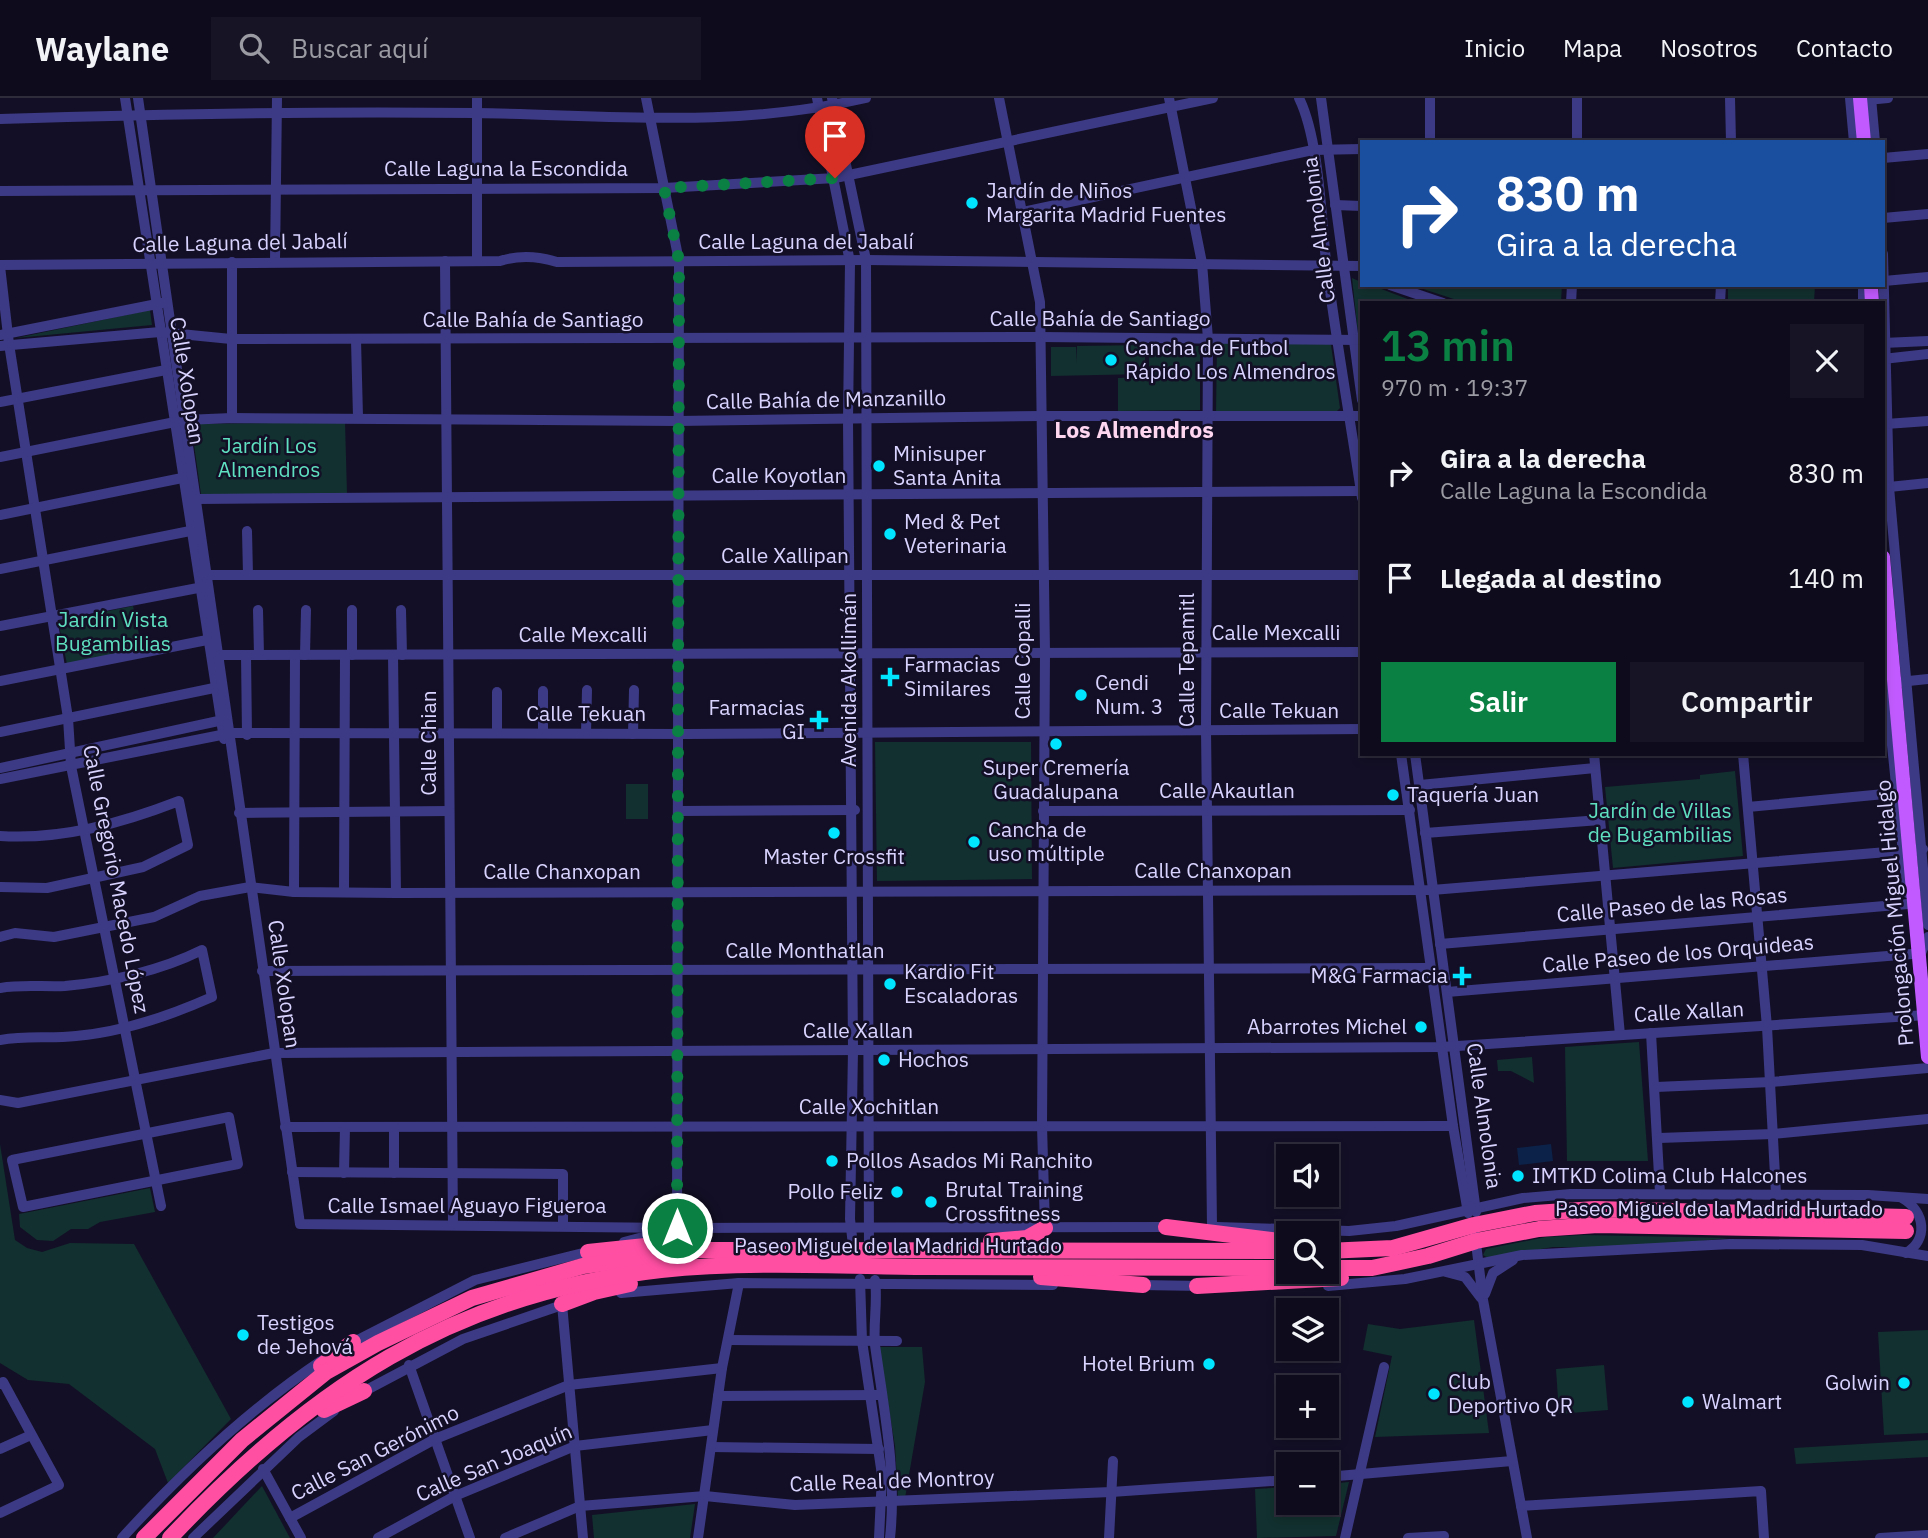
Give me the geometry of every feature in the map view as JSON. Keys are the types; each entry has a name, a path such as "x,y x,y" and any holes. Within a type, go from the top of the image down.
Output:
{"highway":[{"name":"Paseo Miguel de la Madrid Hurtado","path":"1339,1251 1393,1248 1535,1213 1595,1209 1906,1224"},
{"path":"1166,1227 1276,1241"},
{"path":"922,1250 938,1245 1027,1238 1045,1228"},
{"name":"Paseo Miguel de la Madrid Hurtado","path":"1339,1268 1372,1268 1428,1256 1475,1229"},
{"path":"588,1252 664,1243 712,1242 760,1249"},
{"path":"1339,1247 1361,1251"},
{"name":"Paseo Miguel de la Madrid Hurtado","path":"144,1538 242,1440 326,1372 378,1343 472,1298 583,1266 699,1250 760,1249 862,1257 923,1267 1276,1268"},
{"name":"Paseo Miguel de la Madrid Hurtado","path":"170,1538 269,1442 340,1386 381,1359 427,1336 483,1312 542,1293 599,1279 701,1267 862,1257 922,1250 1276,1251"},
{"path":"562,1304 594,1292 701,1267"},
{"path":"923,1267 956,1272 1143,1285"},
{"path":"1197,1286 1271,1279 1348,1278 1372,1268"},
{"path":"272,1416 315,1371 353,1342"},
{"path":"237,1473 339,1400 364,1391"},
{"path":"134,1538 166,1516"}],"main road":[{"path":"1863,99 1864,140"},
{"name":"Prolongación Miguel Hidalgo","path":"1885,597 1892,686 1912,850 1926,934 1916,953 1928,1059"}],"street":[{"name":"Calle Xolopan","path":"125,98 166,370 197,499 206,583 220,655 224,720 300,1224"},
{"name":"Calle Xolopan","path":"138,98 173,334 182,478 190,531 206,583 207,640 214,688 224,720"},
{"path":"275,261 277,98"},
{"path":"477,98 477,261"},
{"path":"646,98 679,261 677,1228"},
{"path":"0,119 141,114 477,113 650,120 790,114 819,103 866,98"},
{"name":"Calle Copalli","path":"999,98 1034,261 1041,337 1041,575 1045,653 1042,1126 1045,1228"},
{"name":"Calle Laguna la Escondida","path":"0,191 152,188 664,188 835,178 1009,141 1170,102 1213,98"},
{"name":"Calle Almolonia","path":"1299,98 1307,113 1313,150 1336,339 1360,488"},
{"name":"Calle Almolonia","path":"1321,98 1342,267 1357,340 1360,376"},
{"path":"1430,98 1430,140"},
{"path":"1577,98 1577,140"},
{"path":"1730,98 1731,140"},
{"path":"1863,99 1888,98"},
{"path":"1854,140 1863,99"},
{"path":"1863,99 1874,140"},
{"name":"Avenida Akollimán","path":"833,102 866,260 867,1227 862,1257"},
{"name":"Calle Tepamitl","path":"1170,102 1202,263 1208,339 1206,890 1212,1226"},
{"name":"Avenida Akollimán","path":"819,103 850,262 848,420 853,970 850,1227 862,1257"},
{"path":"1023,212 1313,150 1360,149"},
{"path":"1885,158 1928,154"},
{"path":"1335,205 1360,206"},
{"path":"1885,218 1928,214"},
{"name":"Calle Laguna del Jabalí","path":"0,265 500,261 514,257 543,258 557,262 866,260 1360,266"},
{"name":"Calle Chian","path":"445,261 453,1224"},
{"path":"232,262 232,418"},
{"name":"Calle Gregorio Macedo López","path":"0,265 4,340 18,399 68,718 71,766 161,1206"},
{"path":"1342,267 1360,275"},
{"path":"1885,282 1928,277"},
{"path":"1397,287 1437,301"},
{"path":"4,340 168,302"},
{"name":"Calle Bahía de Santiago","path":"4,340 160,332 231,339 356,340 1041,337 1357,340"},
{"path":"356,340 358,417"},
{"path":"1885,343 1928,341"},
{"path":"1885,358 1928,355"},
{"path":"0,402 166,370"},
{"path":"1885,402 1892,686 1887,743 1895,793 1912,850 1927,873 1926,934"},
{"name":"Calle Bahía de Manzanillo","path":"0,457 180,421 232,418 678,421 1042,416 1360,416"},
{"path":"1886,424 1928,421"},
{"path":"0,515 182,478"},
{"path":"1889,487 1928,484"},
{"name":"Calle Koyotlan","path":"197,499 1209,492 1360,495"},
{"path":"0,569 190,531"},
{"path":"247,531 248,575"},
{"name":"Calle Xallipan","path":"0,626 248,575 1360,575"},
{"path":"258,610 259,655"},
{"path":"294,892 295,735 306,610"},
{"path":"344,891 344,734 352,610"},
{"path":"396,893 394,734 401,610"},
{"path":"0,681 207,640"},
{"name":"Calle Mexcalli","path":"220,655 1360,653"},
{"path":"246,655 247,735"},
{"path":"1885,663 1892,686"},
{"path":"1892,686 1928,679"},
{"path":"1892,686 1928,687"},
{"path":"0,732 214,688"},
{"path":"586,733 587,690"},
{"path":"633,734 634,690"},
{"path":"543,691 543,733"},
{"path":"497,692 497,733"},
{"path":"0,768 224,720"},
{"name":"Calle Tekuan","path":"0,779 226,734 1360,729"},
{"name":"Calle Almolonia","path":"1402,756 1453,1126 1466,1209 1475,1229"},
{"name":"Calle Almolonia","path":"1415,756 1478,1207 1475,1229"},
{"path":"1594,756 1620,1035"},
{"path":"1743,756 1767,1027 1776,1194"},
{"path":"1420,785 1595,768"},
{"path":"1748,807 1895,793"},
{"path":"0,836 36,839 135,818 179,801 188,845 143,867 47,888 0,887"},
{"path":"678,811 868,810"},
{"name":"Calle Akautlan","path":"1043,811 1410,810"},
{"path":"239,813 449,811"},
{"path":"1425,833 1600,820"},
{"path":"1912,850 1908,904 1916,953"},
{"name":"Calle Chanxopan","path":"0,937 15,933 54,937 154,917 200,896 250,887 294,892 396,893 1044,889 1432,890 1912,850"},
{"name":"Calle Paseo de las Rosas","path":"1440,944 1908,904"},
{"path":"0,988 66,986 114,978 176,963 202,950 212,997 155,1020 125,1027 76,1036 24,1035 0,1040"},
{"name":"Calle Paseo de los Orquideas","path":"1447,992 1916,953"},
{"name":"Calle Monthatlan","path":"262,971 1431,968"},
{"name":"Calle Xallan","path":"0,1100 18,1103 274,1053 1442,1047 1922,1015"},
{"path":"1651,1033 1660,1193"},
{"path":"1656,1087 1771,1082 1928,1068"},
{"path":"229,1117 238,1164 23,1207 12,1160 146,1131 229,1117"},
{"path":"1659,1138 1773,1134 1928,1119"},
{"name":"Calle Xochitlan","path":"285,1127 1453,1126"},
{"path":"344,1172 345,1127"},
{"path":"394,1127 394,1173"},
{"path":"292,1172 563,1174 563,1225"},
{"path":"122,1538 236,1425 296,1377 353,1342 475,1280 677,1228 1212,1226 1349,1231 1396,1226 1523,1198 1571,1194 1776,1194 1928,1199"},
{"path":"1901,1198 1923,1216 1926,1227 1923,1240 1916,1249 1906,1253"},
{"name":"Calle Ismael Aguayo Figueroa","path":"300,1224 677,1228"},
{"path":"1475,1229 1483,1300 1527,1538"},
{"path":"193,1538 299,1437 364,1391 409,1365 463,1339 562,1304 639,1290 739,1283 1368,1285 1522,1255 1767,1243 1862,1244 1928,1256"},
{"path":"1483,1300 1493,1273 1522,1255"},
{"path":"862,1257 862,1341 888,1501 879,1538"},
{"path":"862,1257 876,1284 875,1341 884,1395 890,1538"},
{"path":"1442,1271 1465,1277 1483,1300"},
{"path":"698,1538 722,1368 739,1283"},
{"path":"562,1304 583,1538"},
{"path":"728,1340 897,1341"},
{"path":"409,1365 471,1538"},
{"path":"1345,1538 1384,1367"},
{"name":"Calle San Gerónimo","path":"290,1518 435,1439 569,1385 722,1368"},
{"path":"0,1513 59,1485 1,1383"},
{"path":"718,1396 884,1395"},
{"name":"Calle San Joaquín","path":"378,1538 455,1496 575,1446 713,1430"},
{"path":"0,1449 31,1435"},
{"path":"711,1447 879,1449"},
{"path":"1109,1538 1113,1461"},
{"path":"1339,1476 1512,1461"},
{"path":"263,1469 301,1538"},
{"name":"Calle Real de Montroy","path":"505,1538 580,1506 705,1496 796,1505 1111,1492 1276,1481"},
{"path":"1521,1506 1761,1491 1764,1538"},
{"path":"1880,1538 1928,1535"},
{"path":"1408,1538 1444,1536"}],"green space":[{"path":"1352,278 1360,282 1360,287 1376,287 1413,301 1360,301 1358,333"},
{"path":"1417,287 1562,287 1561,301 1460,301"},
{"path":"1728,287 1815,287 1814,301 1728,301"},
{"path":"150,310 152,325 16,338"},
{"path":"1222,342 1327,342 1331,345 1340,408 1337,411 1216,412 1217,346"},
{"name":"Cancha de Futbol Rápido Los Almendros","path":"1145,345 1145,374 1051,376 1051,347 1076,347 1076,363 1077,346"},
{"path":"1200,346 1200,410 1118,411 1118,378 1149,377 1149,347"},
{"name":"Jardín Los Almendros","path":"345,422 347,494 201,494 191,424"},
{"name":"Jardín Vista Bugambilias","path":"133,606 142,649 67,664 58,621"},
{"path":"875,742 1031,742 1032,879 877,881"},
{"name":"Jardín de Villas de Bugambilias","path":"1735,771 1743,856 1613,868 1605,787 1700,779 1700,775"},
{"path":"626,784 648,784 648,819 626,819"},
{"path":"1639,1042 1648,1161 1567,1161 1565,1047"},
{"path":"1532,1057 1534,1083 1511,1071 1498,1071 1497,1060"},
{"path":"0,1144 15,1240 27,1248 42,1252 70,1243 134,1244 231,1419 168,1483 155,1449 69,1384 28,1380 0,1363"},
{"path":"150,1188 155,1212 100,1222 88,1229 71,1229 53,1241 37,1240 20,1227 19,1214"},
{"path":"1584,1235 1729,1238 1641,1247 1553,1247 1488,1258 1483,1255 1486,1249 1546,1237"},
{"name":"Club Deportivo QR","path":"1474,1320 1489,1433 1375,1437 1392,1356 1363,1350 1368,1324 1400,1329"},
{"name":"Golwin","path":"1928,1330 1928,1433 1884,1435 1878,1332"},
{"path":"879,1347 922,1347 925,1382 905,1498 898,1498 895,1446"},
{"path":"1604,1365 1608,1410 1559,1414 1556,1369"},
{"path":"1928,1440 1928,1457 1796,1464 1794,1448"},
{"path":"1349,1482 1336,1536 1257,1538 1255,1489 1276,1488 1276,1515 1339,1515 1339,1483"},
{"path":"262,1486 290,1538 213,1538"},
{"path":"695,1504 690,1538 594,1538 592,1515"}],"water":[{"path":"1551,1144 1553,1161 1519,1165 1517,1148"}],"place":[{"name":"Jardín de Niños Margarita Madrid Fuentes","path":"972,203"},
{"name":"Cancha de Futbol Rápido Los Almendros","path":"1111,360"},
{"name":"Minisuper Santa Anita","path":"879,466"},
{"name":"Med & Pet Veterinaria","path":"890,534"},
{"name":"Farmacias Similares","path":"890,677"},
{"name":"Cendi Num. 3","path":"1081,695"},
{"name":"Farmacias GI","path":"819,720"},
{"name":"Super Cremería Guadalupana","path":"1056,744"},
{"name":"Taquería Juan","path":"1393,795"},
{"name":"Master Crossfit","path":"834,833"},
{"name":"Cancha de uso múltiple","path":"974,842"},
{"name":"M&G Farmacia","path":"1462,976"},
{"name":"Kardio Fit Escaladoras","path":"890,984"},
{"name":"Abarrotes Michel","path":"1421,1027"},
{"name":"Hochos","path":"884,1060"},
{"name":"Pollos Asados Mi Ranchito","path":"832,1161"},
{"name":"IMTKD Colima Club Halcones","path":"1518,1176"},
{"name":"Pollo Feliz","path":"897,1192"},
{"name":"Brutal Training Crossfitness","path":"931,1202"},
{"name":"Testigos de Jehová","path":"243,1335"},
{"name":"Hotel Brium","path":"1209,1364"},
{"name":"Golwin","path":"1904,1383"},
{"name":"Club Deportivo QR","path":"1434,1394"},
{"name":"Walmart","path":"1688,1402"}],"district":[{"name":"Los Almendros","path":"1134,430"}],"route":[{"path":"677,1228 679,261 664,188 835,178"}]}
